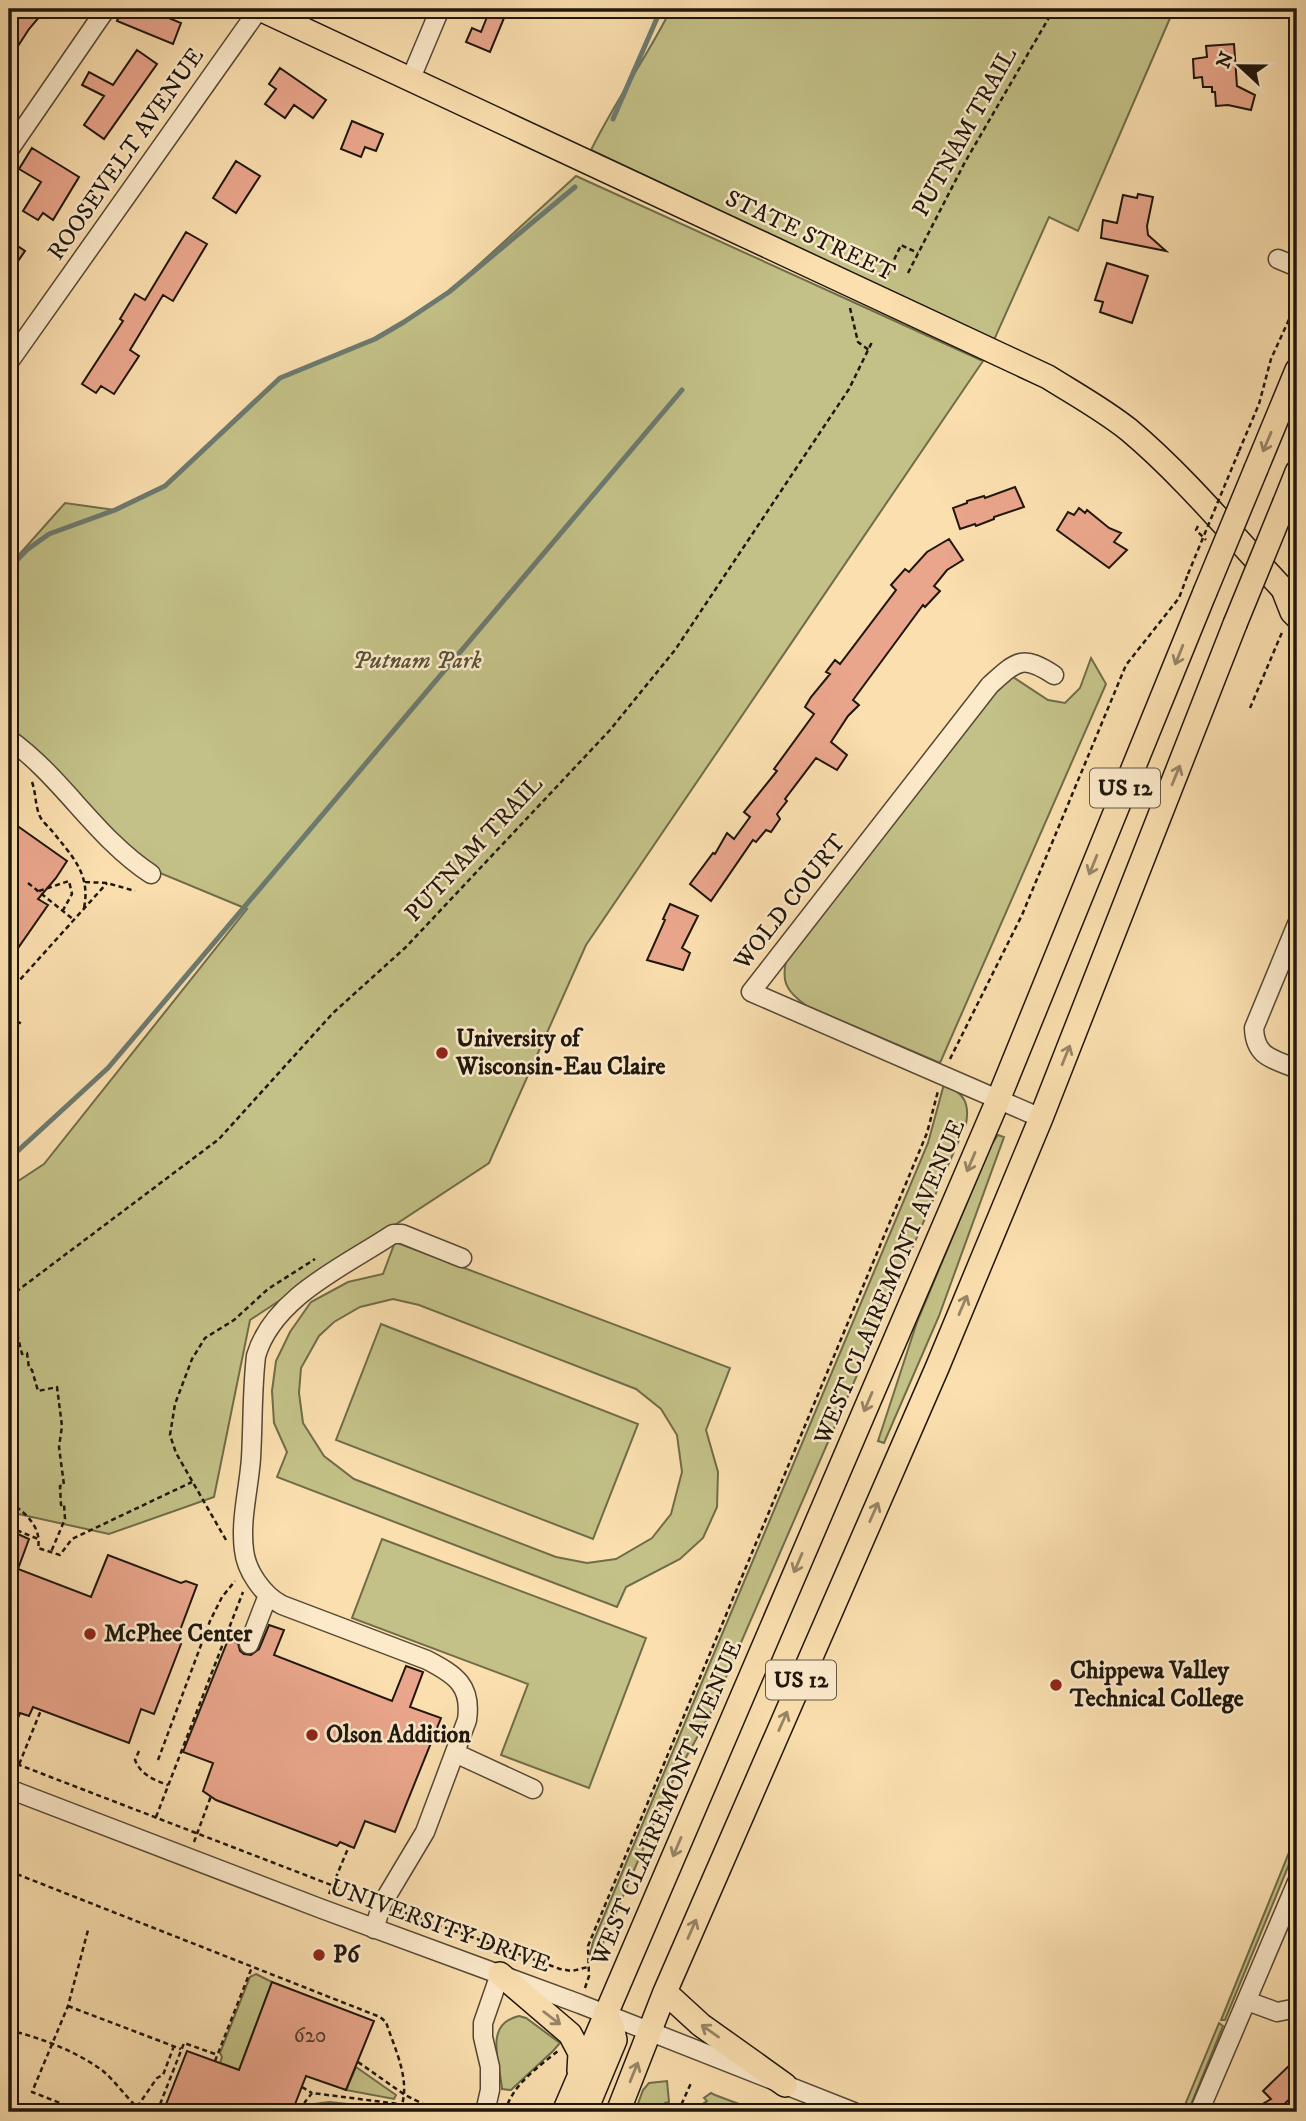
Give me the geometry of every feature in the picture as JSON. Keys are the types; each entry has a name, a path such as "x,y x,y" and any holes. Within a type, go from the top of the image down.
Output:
{"main road":[{"name":"STATE STREET","path":"259,9 1048,377 1127,429 1159,458 1290,592 1291,620"},
{"name":"WEST CLAIREMONT AVENUE","path":"565,2112 605,2013 998,1100 1297,370"},
{"name":"US 12","path":"618,2112 665,1992 937,1368 1041,1118 1297,472"},
{"path":"500,1974 570,2034 580,2053 579,2077"},
{"path":"665,1992 701,2025 761,2065 785,2085"},
{"path":"585,2112 614,2040 612,2026 605,2013"}],"street":[{"path":"9,150 106,9"},
{"name":"ROOSEVELT AVENUE","path":"9,362 259,9"},
{"path":"411,78 440,9"},
{"path":"1278,259 1297,267"},
{"name":"WOLD COURT","path":"1041,1118 751,992 990,685 1010,667 1026,661 1037,664 1054,675"},
{"path":"9,739 44,770 131,861 151,874"},
{"path":"1297,924 1254,1028 1259,1050 1268,1057 1297,1069"},
{"path":"374,1929 382,1904 425,1832 467,1720 470,1704 461,1683 452,1674 428,1660 282,1605 268,1595 250,1568 244,1551 244,1528 251,1459 254,1377 260,1342 273,1320 303,1292 393,1234 402,1234 462,1258"},
{"path":"249,1644 268,1595"},
{"path":"454,1753 533,1789"},
{"name":"UNIVERSITY DRIVE","path":"9,1789 374,1929 605,2013 854,2112"},
{"path":"1199,2112 1297,1882"},
{"path":"485,2112 490,2090 490,2067 483,2037 483,2023 500,1974"},
{"path":"1247,2001 1277,2012 1297,2008"}],"path":[{"name":"PUTNAM TRAIL","path":"908,273 965,162 1054,9"},
{"path":"887,275 901,245 918,253"},
{"path":"580,2004 589,1976 588,1945 927,1133 942,1075 1022,915 1126,665 1179,598 1259,404 1271,359 1297,302"},
{"path":"850,308 858,342 869,349"},
{"name":"PUTNAM TRAIL","path":"9,1299 219,1139 333,1013 406,947 610,730 676,649 849,389 872,342"},
{"path":"1250,708 1291,620"},
{"path":"29,774 37,795 38,813 75,858 85,882 84,908"},
{"path":"9,871 16,876"},
{"path":"57,885 60,880"},
{"path":"39,891 69,881 72,894 62,912"},
{"path":"85,882 107,883 135,891"},
{"path":"28,883 74,920"},
{"path":"9,992 107,883"},
{"path":"9,1017 22,1024"},
{"path":"231,1549 176,1453 170,1435 175,1404 192,1359 205,1338 234,1320 268,1289 315,1259"},
{"path":"9,1299 22,1354 27,1353 29,1368 38,1391 57,1387 62,1426 59,1447 64,1485 60,1486 61,1505 64,1504 65,1519 51,1552"},
{"path":"9,1502 24,1511 35,1526 40,1539 38,1548 60,1555 72,1539 192,1482"},
{"path":"9,1527 40,1539"},
{"path":"158,1759 210,1620 222,1597 250,1568"},
{"path":"156,1817 250,1568"},
{"path":"9,1789 41,1710"},
{"path":"139,1751 135,1760 138,1766 150,1778 168,1786"},
{"path":"9,1760 382,1904 560,1969 572,1971 588,1967"},
{"path":"189,1858 211,1796"},
{"path":"322,1909 349,1846"},
{"path":"9,1871 380,2017 386,2022 398,2058 405,2095 399,2112"},
{"path":"83,2112 32,2092 68,2006 88,1930"},
{"path":"215,2061 252,1967"},
{"path":"68,2006 181,2049"},
{"path":"9,2031 53,2044 105,2073 137,2107"},
{"path":"505,2112 508,2101 521,2082 562,2047 570,2034"},
{"path":"157,2112 184,2043 218,2055"},
{"path":"137,2112 137,2107 157,2078 163,2075 174,2046"},
{"path":"358,2062 405,2095 428,2107"},
{"path":"678,2112 691,2083"},
{"path":"302,2087 312,2092 462,2112"},
{"path":"302,2112 304,2102 312,2092"},
{"path":"11,2112 13,2106 29,2112"}],"green space":[{"path":"671,9 1174,9 1078,231 1049,217 994,340 591,150"},
{"name":"Putnam Park","path":"576,176 983,361 586,945 489,1163 250,1320 214,1497 109,1534 9,1512 9,1187 44,1164 247,909 131,861 9,739 9,566 65,503 115,510 165,486 280,378 375,339 449,292"},
{"path":"1091,658 1106,684 940,1063 800,1001 786,984 784,971 788,954 1005,680 1013,677 1048,700 1065,703 1080,688"},
{"path":"944,1084 964,1100 967,1110 966,1124 710,1714 668,1790 596,1960 590,1955 593,1942 928,1143"},
{"path":"998,1135 1004,1137 939,1316 884,1443 878,1441 917,1322 991,1145"},
{"path":"395,1242 730,1368 706,1430 718,1472 717,1507 703,1538 680,1559 626,1587 617,1607 277,1477 287,1452 274,1423 272,1391 276,1361 290,1332 311,1302 348,1282 383,1274","holes":["393,1299 419,1305 636,1389 661,1409 677,1435 682,1472 671,1514 652,1538 616,1559 587,1563 556,1557 354,1479 324,1456 303,1423 299,1393 301,1368 319,1336 334,1322 360,1307"]},
{"path":"381,1324 638,1424 593,1539 336,1440"},
{"path":"382,1539 646,1638 589,1788 501,1755 528,1684 352,1618"},
{"path":"1297,1833 1297,1845 1225,2020 1221,2020"},
{"path":"256,1974 272,1982 239,2070 220,2063 220,2053 250,1977"},
{"path":"519,2016 526,2018 560,2043 511,2090 502,2089 497,2036 508,2020"},
{"path":"1219,2023 1223,2026 1188,2112 1182,2112"},
{"path":"356,2067 396,2095 394,2099 346,2090"},
{"path":"667,2081 669,2102 665,2103 668,2112 635,2112 643,2090 649,2083"},
{"path":"711,2093 760,2112 690,2112 707,2101 704,2098"},
{"path":"329,2102 395,2109 396,2112 303,2112 307,2105"}],"building":[{"path":"24,9 46,9 9,60 9,16 14,20"},
{"path":"122,9 147,9 181,23 173,44 117,21"},
{"path":"489,12 504,18 490,52 466,42 472,28 481,32"},
{"path":"1234,44 1237,86 1255,95 1251,110 1228,105 1216,106 1212,87 1203,87 1202,77 1194,78 1193,59 1207,57 1206,46"},
{"path":"137,50 157,64 104,139 84,125 104,96 82,85 89,72 113,85"},
{"path":"280,68 326,100 313,118 294,105 285,118 265,104 276,89 269,84"},
{"path":"352,121 383,134 376,151 365,147 361,157 341,149"},
{"path":"32,148 79,177 53,220 43,213 38,220 23,211 41,182 19,169"},
{"path":"236,161 260,176 236,213 213,198"},
{"path":"1138,194 1153,197 1147,226 1148,235 1166,251 1101,238 1103,220 1117,223 1123,195 1137,198"},
{"path":"186,232 207,244 173,301 163,295 130,350 139,356 114,394 101,386 96,393 82,384 123,321 120,319 135,294 145,300"},
{"path":"9,240 25,251 9,274"},
{"path":"1107,263 1148,276 1132,323 1100,312 1103,302 1095,300"},
{"path":"1015,487 1024,507 976,526 975,524 960,529 953,508 967,501 984,496 985,498"},
{"path":"1079,508 1085,513 1087,510 1109,528 1121,533 1114,542 1127,550 1109,568 1057,530 1068,512 1074,515"},
{"path":"949,539 963,560 947,570 934,586 940,591 925,607 923,605 853,700 859,705 848,716 831,742 847,755 837,770 816,758 785,799 787,801 777,814 780,819 771,832 766,830 756,842 753,840 711,901 690,884 713,853 715,854 727,833 734,839 750,817 744,812 777,771 774,769 814,714 805,707 830,674 826,672 835,660 840,664 896,590 891,585 905,569 909,572 927,552"},
{"path":"9,820 67,861 38,899 48,905 9,961"},
{"path":"670,904 698,916 682,948 690,953 683,970 647,960"},
{"name":"McPhee Center","path":"9,1530 29,1539 18,1569 91,1597 108,1555 181,1583 186,1581 197,1585 176,1641 181,1644 154,1714 141,1709 129,1743 33,1707 29,1716 20,1713 9,1739"},
{"name":"Olson Addition","path":"269,1625 284,1630 274,1655 392,1701 406,1666 423,1672 410,1707 441,1718 395,1832 365,1821 354,1848 340,1842 337,1846 216,1800 203,1791 213,1763 183,1752 228,1640 238,1643 244,1654 251,1655 259,1649"},
{"path":"272,1982 374,2021 346,2090 306,2076 292,2112 163,2112 187,2051 239,2070"},
{"path":"1297,2058 1297,2092 1276,2112 1249,2112 1271,2099 1263,2091"}],"waterway":[{"path":"613,119 661,9"},
{"path":"9,568 28,549 49,534 115,510 165,486 280,378 375,339 404,322 449,292 575,187"},
{"path":"9,1159 108,1068 682,390"}],"place":[{"name":"University of Wisconsin-Eau Claire","path":"442,1053"},
{"name":"McPhee Center","path":"90,1634"},
{"name":"Chippewa Valley Technical College","path":"1056,1685"},
{"name":"Olson Addition","path":"312,1735"},
{"name":"P6","path":"319,1955"}]}
